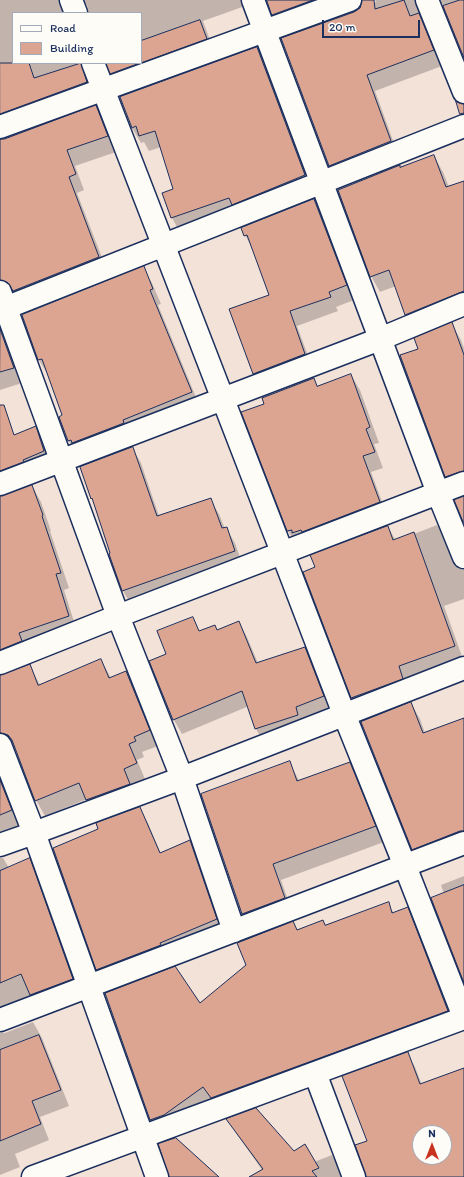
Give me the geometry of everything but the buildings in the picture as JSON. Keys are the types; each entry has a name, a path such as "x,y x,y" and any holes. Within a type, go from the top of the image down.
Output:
{"street":[{"path":"71,0 76,12"},
{"path":"253,0 438,493 464,557"},
{"path":"0,128 350,0"},
{"path":"427,0 464,92"},
{"path":"33,1177 464,1018 344,714 93,64"},
{"path":"234,931 182,778 118,616 62,460 2,304 163,245 464,126"},
{"path":"0,484 223,399 464,304"},
{"path":"0,663 282,552 464,483"},
{"path":"0,845 34,834 182,778 464,668"},
{"path":"0,745 34,834 157,1177"},
{"path":"0,1020 464,843"},
{"path":"315,1073 354,1177"}]}
